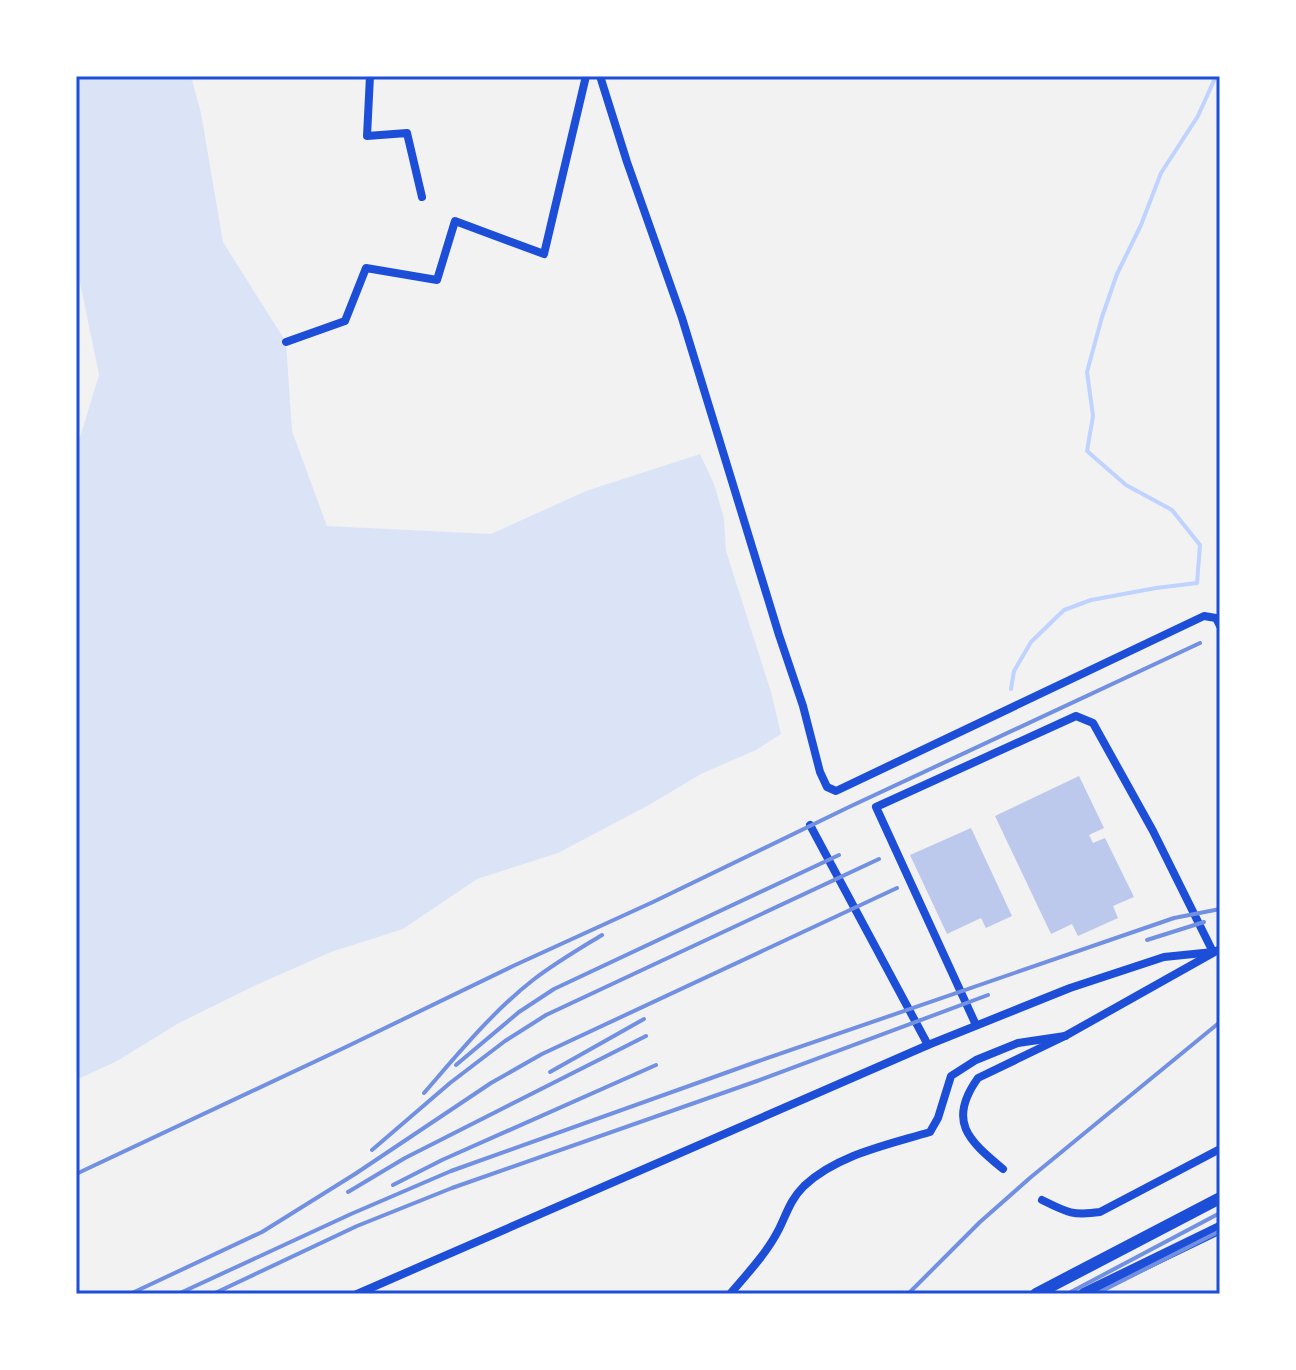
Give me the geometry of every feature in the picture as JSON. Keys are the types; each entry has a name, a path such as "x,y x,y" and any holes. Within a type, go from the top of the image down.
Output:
{"highway":[{"path":"1036,1294 1220,1198"},
{"path":"1087,1293 1220,1228"}],"street":[{"path":"370,76 367,136 407,133 422,197"},
{"path":"286,342 345,321 366,268 437,280 455,221 544,254 586,76"},
{"path":"600,76 682,318 827,787 836,791 1204,616 1216,618 1220,626"},
{"path":"976,1025 876,807 1076,716 1093,723 1217,951"},
{"path":"810,825 928,1045"},
{"path":"357,1294 976,1025 1070,988 1164,957 1217,951"},
{"path":"1003,1169 967,1135 963,1120 964,1104 978,1078 1065,1036 1217,951"},
{"path":"730,1294 760,1258 779,1230 787,1207 805,1186 832,1167 867,1151 930,1132 938,1118 951,1076 976,1060 1018,1043 1065,1036"},
{"path":"1042,1200 1080,1215 1100,1212 1220,1149"}],"shaded area":[{"path":"76,76 191,76 201,113 223,242 286,342 292,431 327,526 491,534 586,491 700,454 714,484 724,518 726,551 771,692 781,734 558,853 477,879 403,929 331,952 252,987 76,1080 76,450 99,375 76,263"}],"building":[{"path":"1079,776 1104,828 1089,835 1093,843 1105,838 1134,897 1113,906 1118,918 1078,936 1072,924 1051,934 995,816"},
{"path":"971,828 1012,916 986,928 981,918 947,934 910,855"}],"waterway":[{"path":"1011,689 1014,671 1031,642 1064,610 1091,600 1197,583 1200,545 1172,510 1126,485 1087,451 1093,416 1087,372 1117,274 1141,225 1161,173 1198,116 1216,76"}],"railway":[{"path":"76,1174 1200,643"},
{"path":"456,1065 519,1012 554,989 839,855"},
{"path":"372,1150 450,1083 505,1041 546,1015 879,859"},
{"path":"130,1294 262,1232 491,1083 542,1054 897,888"},
{"path":"178,1294 451,1171 1174,918 1220,909"},
{"path":"1147,940 1204,922"},
{"path":"424,1093 518,992 602,935"},
{"path":"213,1294 357,1226 452,1188 757,1081 988,995"},
{"path":"550,1072 644,1019"},
{"path":"908,1294 980,1222 1031,1177 1220,1022"},
{"path":"348,1192 405,1158 646,1036"},
{"path":"393,1185 442,1160 656,1065"},
{"path":"1067,1294 1220,1213"},
{"path":"1096,1294 1220,1231"}]}
